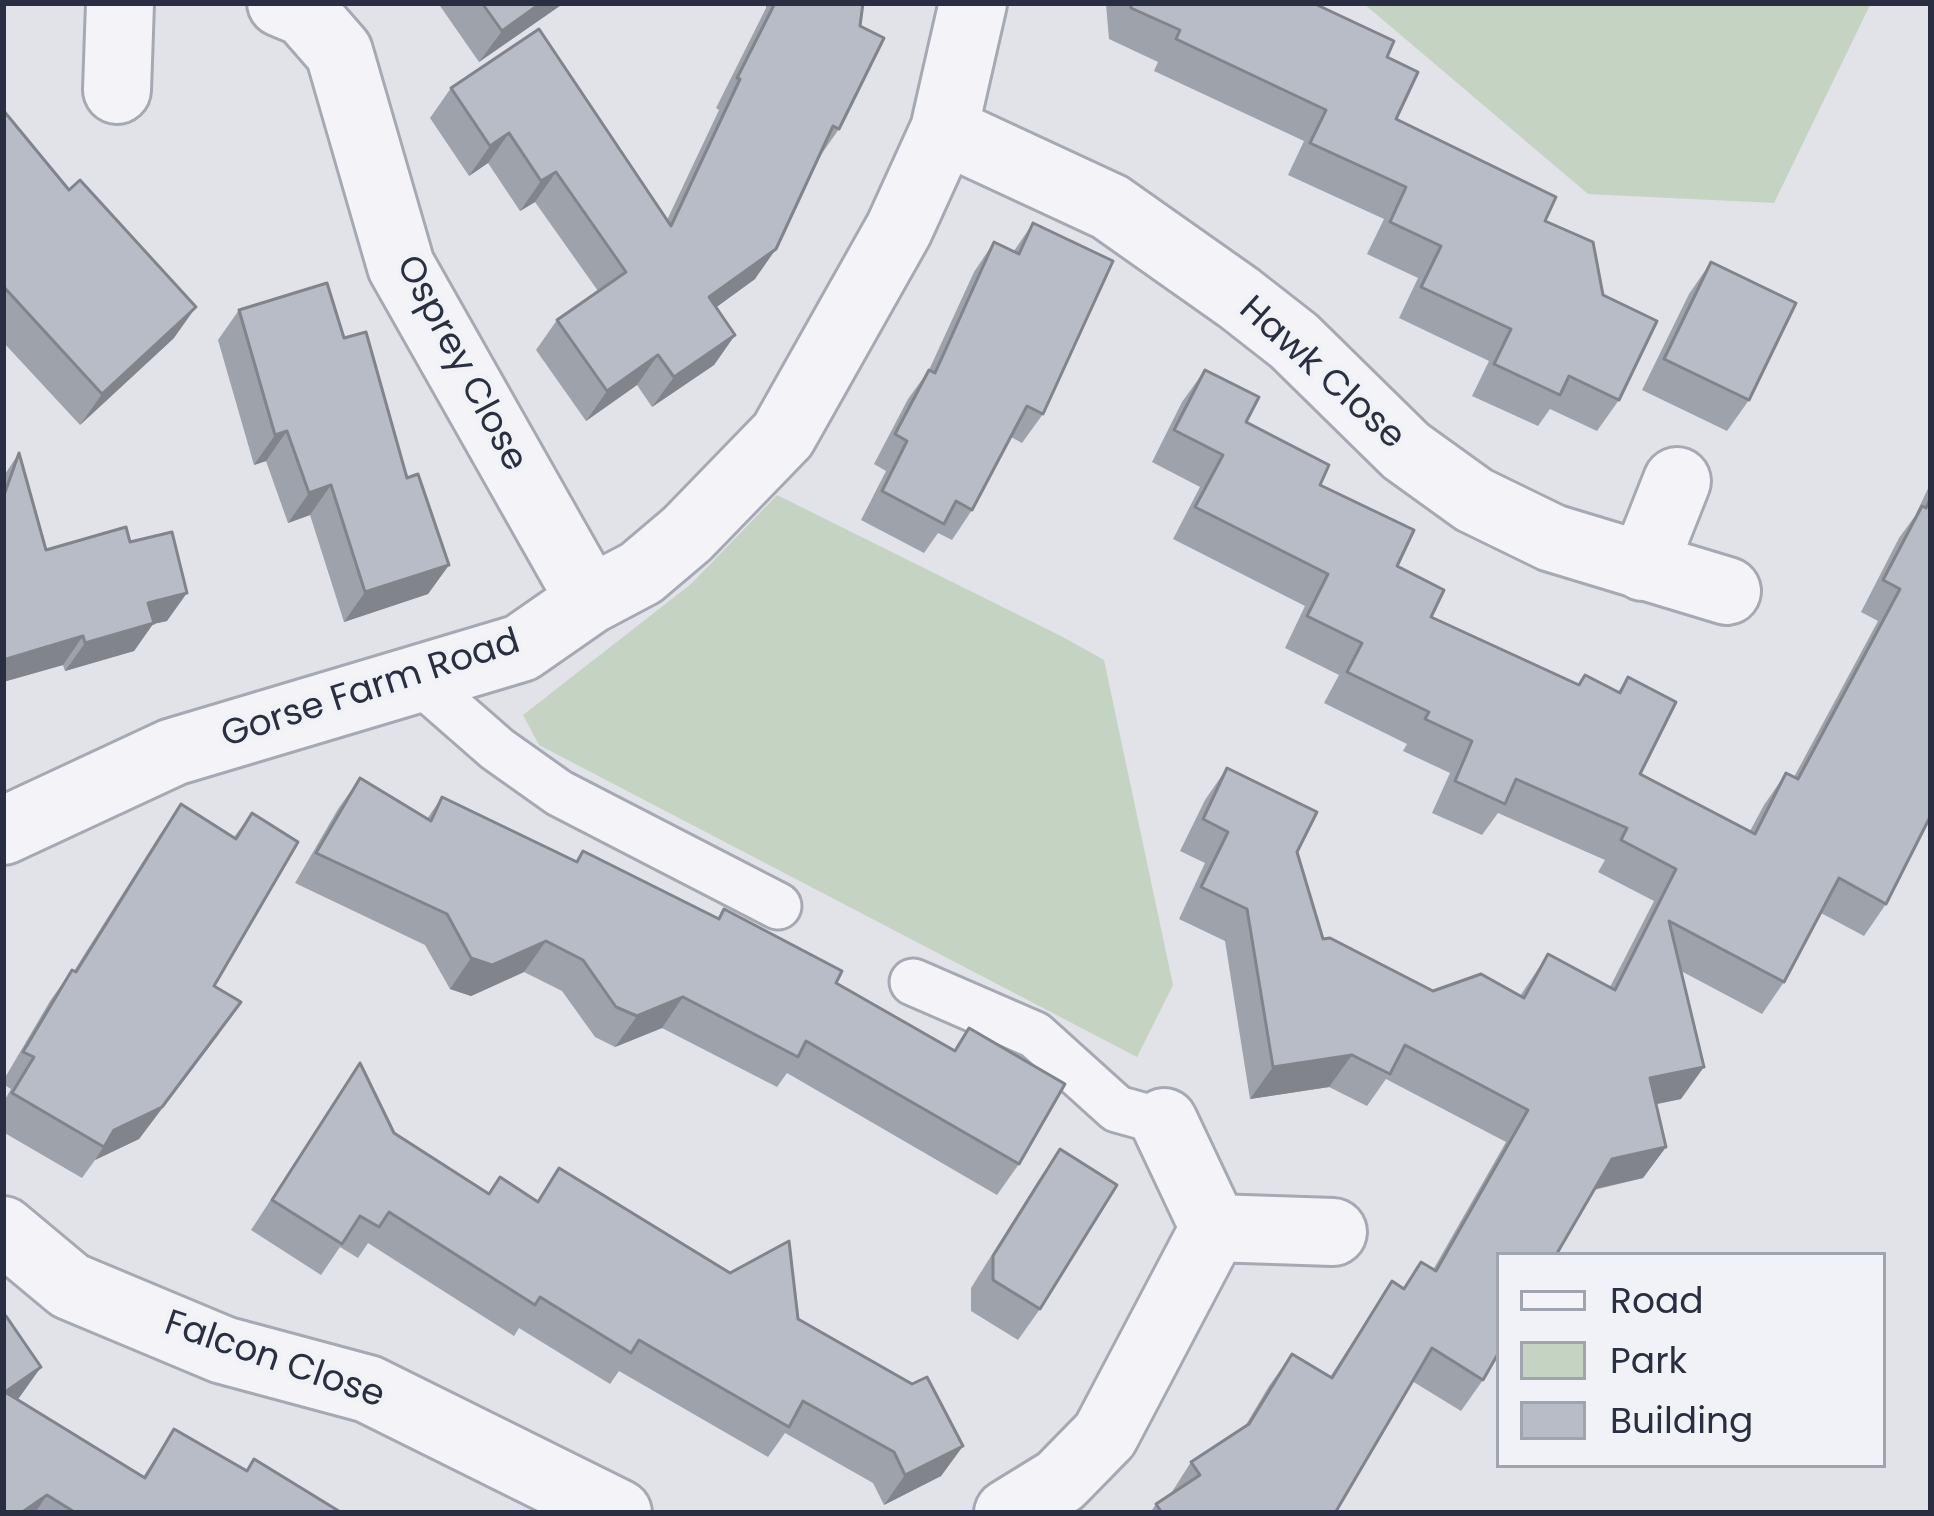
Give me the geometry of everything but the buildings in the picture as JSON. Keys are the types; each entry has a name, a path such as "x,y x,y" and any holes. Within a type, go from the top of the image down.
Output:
{"street":[{"path":"117,90 120,3"},
{"name":"Osprey Close","path":"281,3 305,13 339,52 401,266 590,600"},
{"name":"Gorse Farm Road","path":"3,831 173,752 521,648 590,600 641,573 687,534 783,435 899,230 944,130 973,3"},
{"name":"Hawk Close","path":"944,130 1110,207 1294,341 1406,451 1474,500 1552,538 1727,591"},
{"path":"1643,567 1677,481"},
{"path":"1164,1122 1214,1228"},
{"path":"1214,1228 1333,1232"},
{"path":"1008,1513 1060,1481 1105,1436 1214,1228"},
{"name":"Falcon Close","path":"3,1230 70,1286 224,1349 368,1389 618,1513"}],"lane":[{"path":"417,679 497,749 559,793 778,906"},
{"path":"913,982 1035,1036 1117,1108 1164,1122"}],"green space":[{"path":"1363,3 1871,3 1774,203 1588,194"},
{"path":"777,495 1104,660 1173,985 1137,1057 539,745 523,715 691,584"}]}
